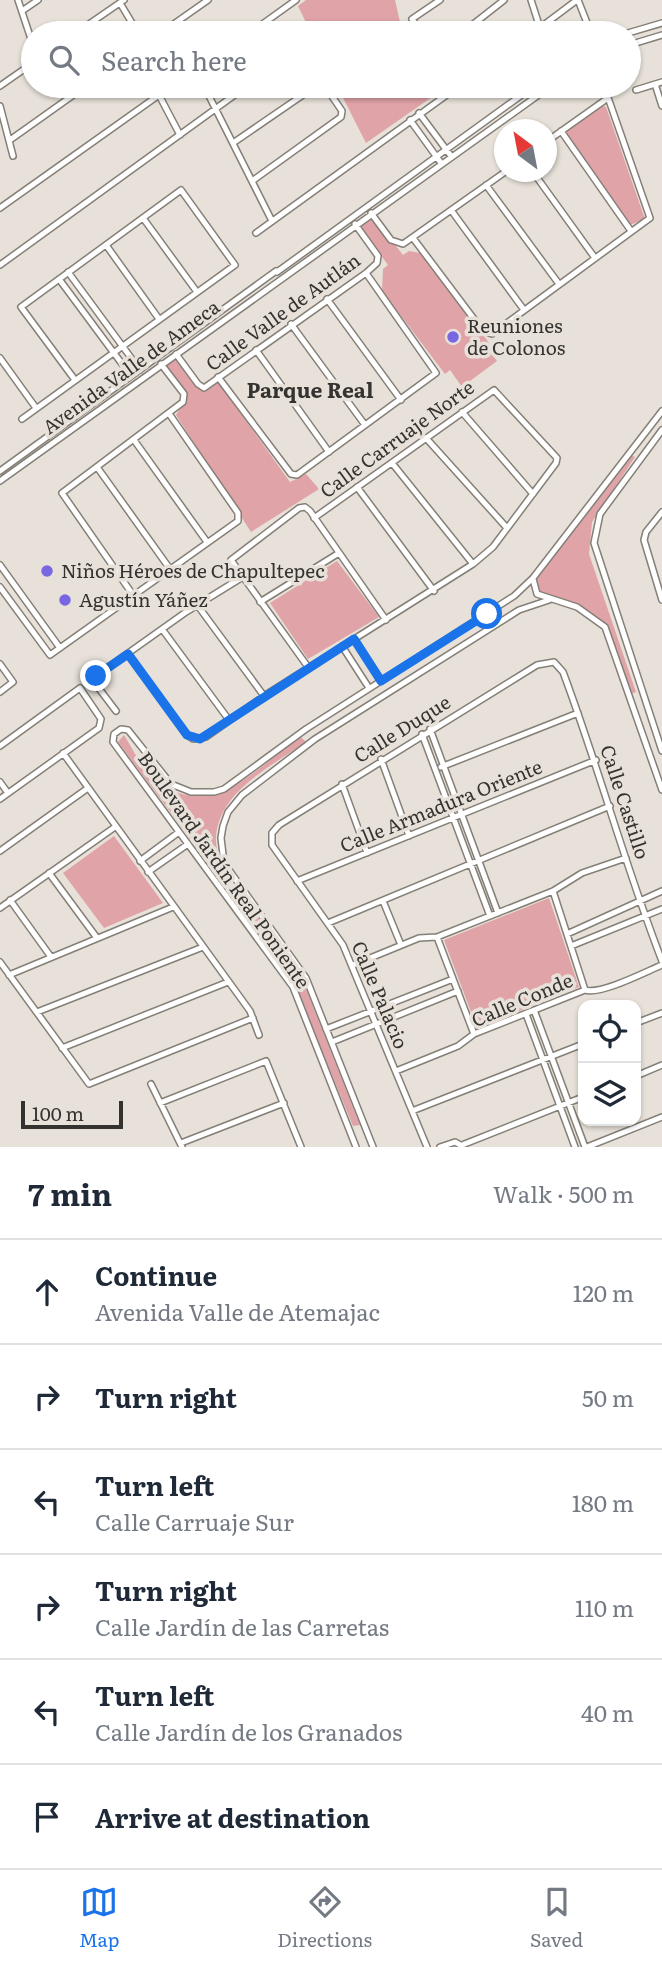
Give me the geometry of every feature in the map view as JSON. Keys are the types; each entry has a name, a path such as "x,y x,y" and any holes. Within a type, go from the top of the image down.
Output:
{"street":[{"path":"18,0 25,21"},
{"path":"22,11 38,0"},
{"path":"178,21 208,0"},
{"path":"267,21 296,0"},
{"path":"413,21 412,19 440,0"},
{"path":"477,21 504,0"},
{"path":"531,0 538,21"},
{"path":"549,21 577,0 586,21"},
{"path":"93,21 122,1 132,21"},
{"path":"641,29 662,23"},
{"path":"641,41 662,35"},
{"path":"0,86 21,71"},
{"path":"641,88 659,83 662,106"},
{"path":"10,140 69,98"},
{"path":"0,208 155,98"},
{"path":"161,98 180,135"},
{"path":"210,98 272,221"},
{"path":"0,265 231,98"},
{"path":"233,143 299,98"},
{"path":"252,181 341,117 342,111 333,98"},
{"path":"256,233 441,98"},
{"path":"2,480 0,471 517,98"},
{"name":"Avenida Valle de Ameca","path":"2,480 534,98"},
{"path":"413,237 483,331 492,334 650,218 608,98 557,134"},
{"path":"0,106 13,156"},
{"path":"419,113 451,156"},
{"path":"410,120 441,163"},
{"path":"561,131 631,231"},
{"path":"365,206 391,240 403,244 494,180"},
{"path":"540,182 595,258"},
{"path":"486,185 559,284"},
{"path":"22,419 235,265 181,190 21,307 75,380"},
{"path":"451,210 524,310"},
{"path":"351,217 356,225"},
{"path":"143,218 197,292"},
{"name":"Calle Valle de Autlán","path":"176,354 201,387 366,273 377,263 378,256 356,225"},
{"path":"106,245 159,320"},
{"path":"276,271 281,278"},
{"path":"68,272 140,370"},
{"path":"218,377 293,476 329,452 436,373 366,273"},
{"path":"59,279 131,376"},
{"path":"327,299 401,400"},
{"path":"292,324 365,425"},
{"path":"256,350 329,452"},
{"path":"0,358 36,408"},
{"path":"133,595 62,493 170,415 185,398 162,364"},
{"name":"Calle Carruaje Norte","path":"314,518 491,391 498,391 554,453 556,463 533,494"},
{"path":"549,600 527,606 315,739 306,729 487,614 533,578 662,411"},
{"path":"128,654 193,739 206,737 264,695 434,591 472,564 493,547 533,494 462,412"},
{"path":"0,587 50,655 240,516 170,415"},
{"path":"662,430 613,492 595,529 597,559 662,751"},
{"path":"426,438 507,528"},
{"path":"134,440 207,542"},
{"path":"633,446 643,454"},
{"path":"392,463 472,564"},
{"path":"97,467 170,569"},
{"path":"357,487 434,591"},
{"path":"309,667 241,578 231,560 305,507 386,620"},
{"path":"662,512 646,531 645,547 662,600"},
{"path":"260,602 340,553"},
{"path":"0,565 60,648"},
{"path":"656,582 662,575"},
{"path":"116,711 94,679 162,629 241,578"},
{"path":"533,578 537,594 577,607 605,627 662,790"},
{"path":"198,606 264,695"},
{"path":"487,614 494,626"},
{"path":"162,629 229,720"},
{"path":"354,639 381,681"},
{"path":"342,646 369,688"},
{"name":"Calle Castillo","path":"548,660 559,664 596,760 639,901 662,963"},
{"name":"Calle Duque","path":"274,828 381,759 548,660"},
{"path":"358,671 370,663"},
{"path":"0,664 13,682 0,692"},
{"path":"0,746 80,688 102,724 0,799"},
{"path":"631,696 642,693"},
{"path":"435,769 578,713"},
{"name":"Boulevard Jardín Real Poniente","path":"306,729 224,789 201,792 171,784 128,730 117,731 113,742 293,986 356,1147"},
{"path":"430,729 498,913"},
{"path":"422,734 489,916"},
{"name":"Boulevard Jardín Real Poniente","path":"315,739 242,794 228,812 223,826 222,852 235,880 306,978 373,1147"},
{"path":"63,753 229,982 253,1018 260,1035"},
{"path":"381,759 409,836"},
{"name":"Calle Armadura Oriente","path":"297,881 596,760"},
{"path":"0,782 8,793"},
{"path":"342,784 367,853"},
{"path":"0,851 88,789"},
{"path":"328,923 610,806"},
{"path":"0,908 115,827"},
{"name":"Calle Palacio","path":"274,828 272,845 328,923 353,965 427,1147"},
{"path":"140,861 179,832"},
{"path":"169,839 177,852"},
{"path":"148,873 188,844"},
{"path":"353,965 419,938 437,937 553,891 582,873 626,858"},
{"path":"49,873 97,938"},
{"path":"222,890 235,880"},
{"path":"553,891 585,990"},
{"path":"567,934 662,891"},
{"path":"10,901 51,957"},
{"path":"383,901 401,945"},
{"path":"9,975 173,906"},
{"path":"571,946 662,909"},
{"path":"437,937 474,1034"},
{"path":"37,1012 203,947"},
{"path":"0,962 86,1080 94,1083 253,1018"},
{"name":"Calle Conde","path":"396,1071 458,1046 474,1034 585,990 606,988 662,963"},
{"path":"326,1029 453,979"},
{"path":"62,1048 229,982"},
{"path":"331,1042 458,991"},
{"path":"534,1010 586,1147 662,1116"},
{"path":"641,1021 662,1013"},
{"path":"526,1014 575,1147"},
{"path":"342,1023 347,1036"},
{"path":"412,1111 578,1046"},
{"path":"160,1103 265,1061 284,1103 298,1146"},
{"path":"641,1074 662,1065"},
{"path":"150,1084 182,1145 284,1103"},
{"path":"440,1147 455,1142 462,1146 578,1099"},
{"path":"352,1137 367,1131"}],"shaded area":[{"path":"306,0 395,0 400,21 305,21 298,6"},
{"path":"343,98 431,98 366,143"},
{"path":"601,105 606,107 645,219 630,225 563,131"},
{"path":"373,217 403,255 409,251 426,254 489,343 485,345 497,361 462,387 450,370 445,374 382,291 383,269 388,265 360,227"},
{"path":"176,357 205,389 218,382 290,482 306,474 319,489 251,532 176,415 187,398 165,365"},
{"path":"629,454 635,457 592,522 589,554 636,692 631,694 614,643 600,621 579,606 549,597 533,587 533,578"},
{"path":"337,561 379,617 308,659 270,603"},
{"path":"124,735 150,776 176,792 195,796 214,794 250,776 300,736 306,742 249,781 227,806 219,821 216,837 226,879 222,881 118,742"},
{"path":"114,836 163,903 104,928 63,873"},
{"path":"234,891 263,924 302,979 360,1125 353,1126 294,984 230,896"},
{"path":"549,898 579,987 477,1028 444,940"}],"place":[{"name":"Reuniones de Colonos","path":"453,337"},
{"name":"Niños Héroes de Chapultepec","path":"47,571"},
{"name":"Agustín Yáñez","path":"65,600"}],"district":[{"name":"Parque Real","path":"310,391"}],"route":[{"path":"96,676 128,654 187,735 200,739 354,639 381,681 487,614"}]}
